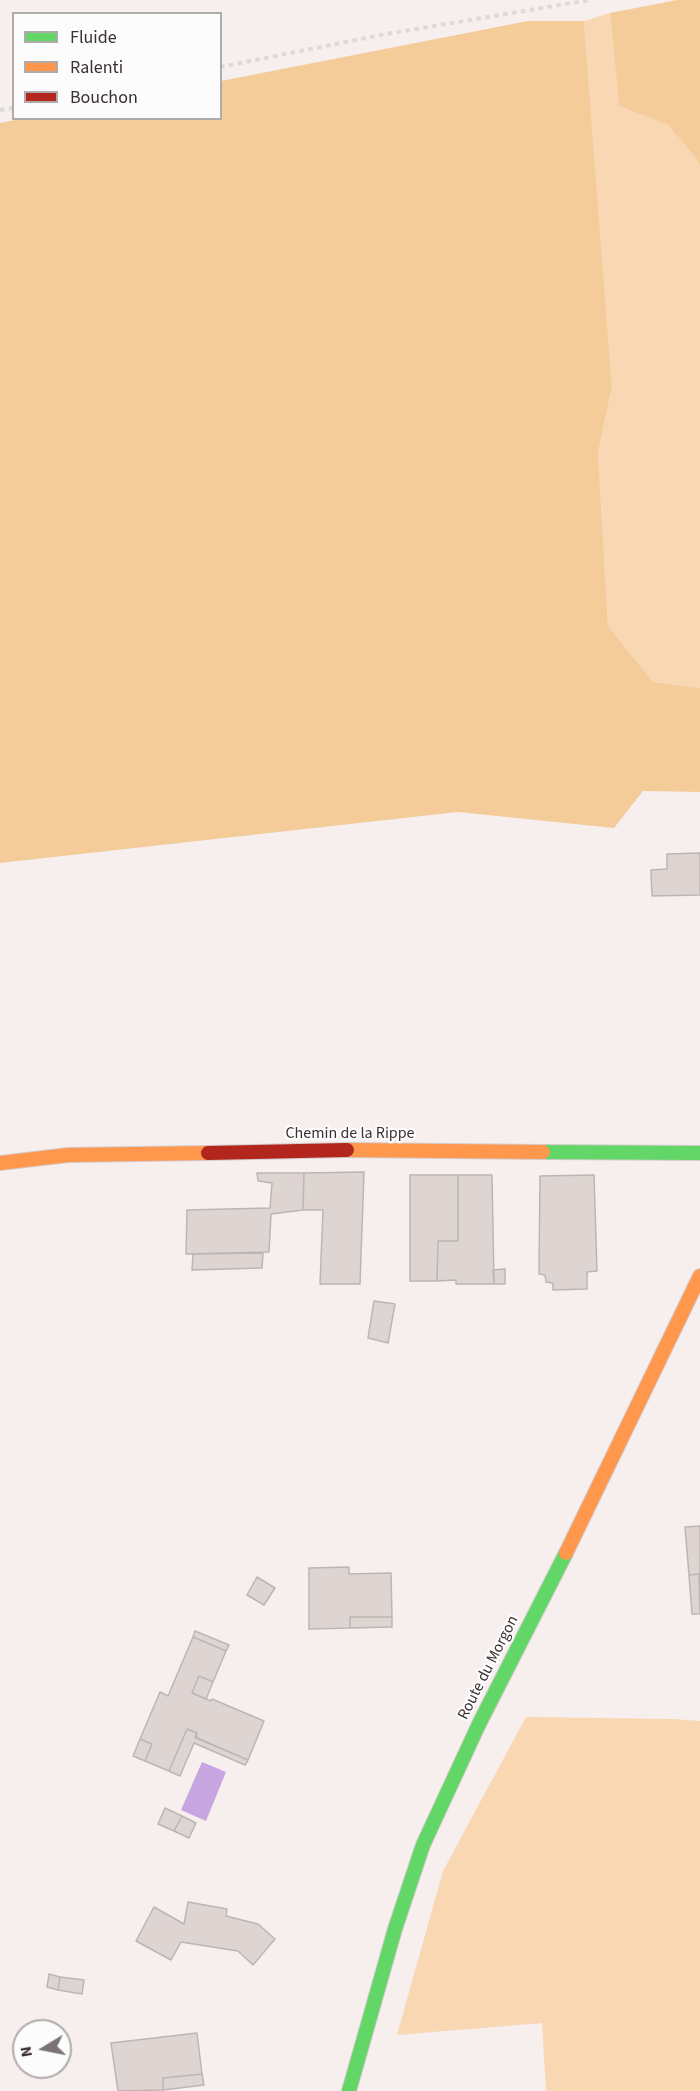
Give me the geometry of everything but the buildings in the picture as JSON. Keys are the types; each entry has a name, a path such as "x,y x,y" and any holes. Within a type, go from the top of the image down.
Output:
{"street":[{"name":"Chemin de la Rippe","path":"0,1163 68,1155 370,1150 700,1153"},
{"name":"Route du Morgon","path":"349,2091 395,1929 423,1845 479,1724 560,1566 700,1276"}],"path":[{"path":"222,67 386,34 590,0"}],"shaded area":[{"path":"677,0 700,0 700,167 697,159 668,125 619,106 610,13"},
{"path":"610,13 619,106 668,125 697,159 700,167 700,688 653,682 608,626 598,452 612,387 584,21"},
{"path":"528,21 584,21 612,387 598,452 608,626 653,682 700,688 700,792 643,791 614,828 458,812 0,863 0,123 15,120 222,120 222,81"},
{"path":"526,1717 700,1721 700,2091 546,2091 542,2023 397,2035 443,1871"},
{"path":"202,1762 226,1772 206,1821 181,1810"}],"traffic: fast":[{"path":"543,1152 700,1153"},
{"path":"349,2091 395,1929 423,1845 479,1724 566,1553"}],"traffic: slow":[{"path":"347,1150 543,1152"},
{"path":"0,1163 68,1155 208,1153"},
{"path":"566,1553 700,1276"}],"traffic: jam":[{"path":"208,1153 347,1150"}]}
